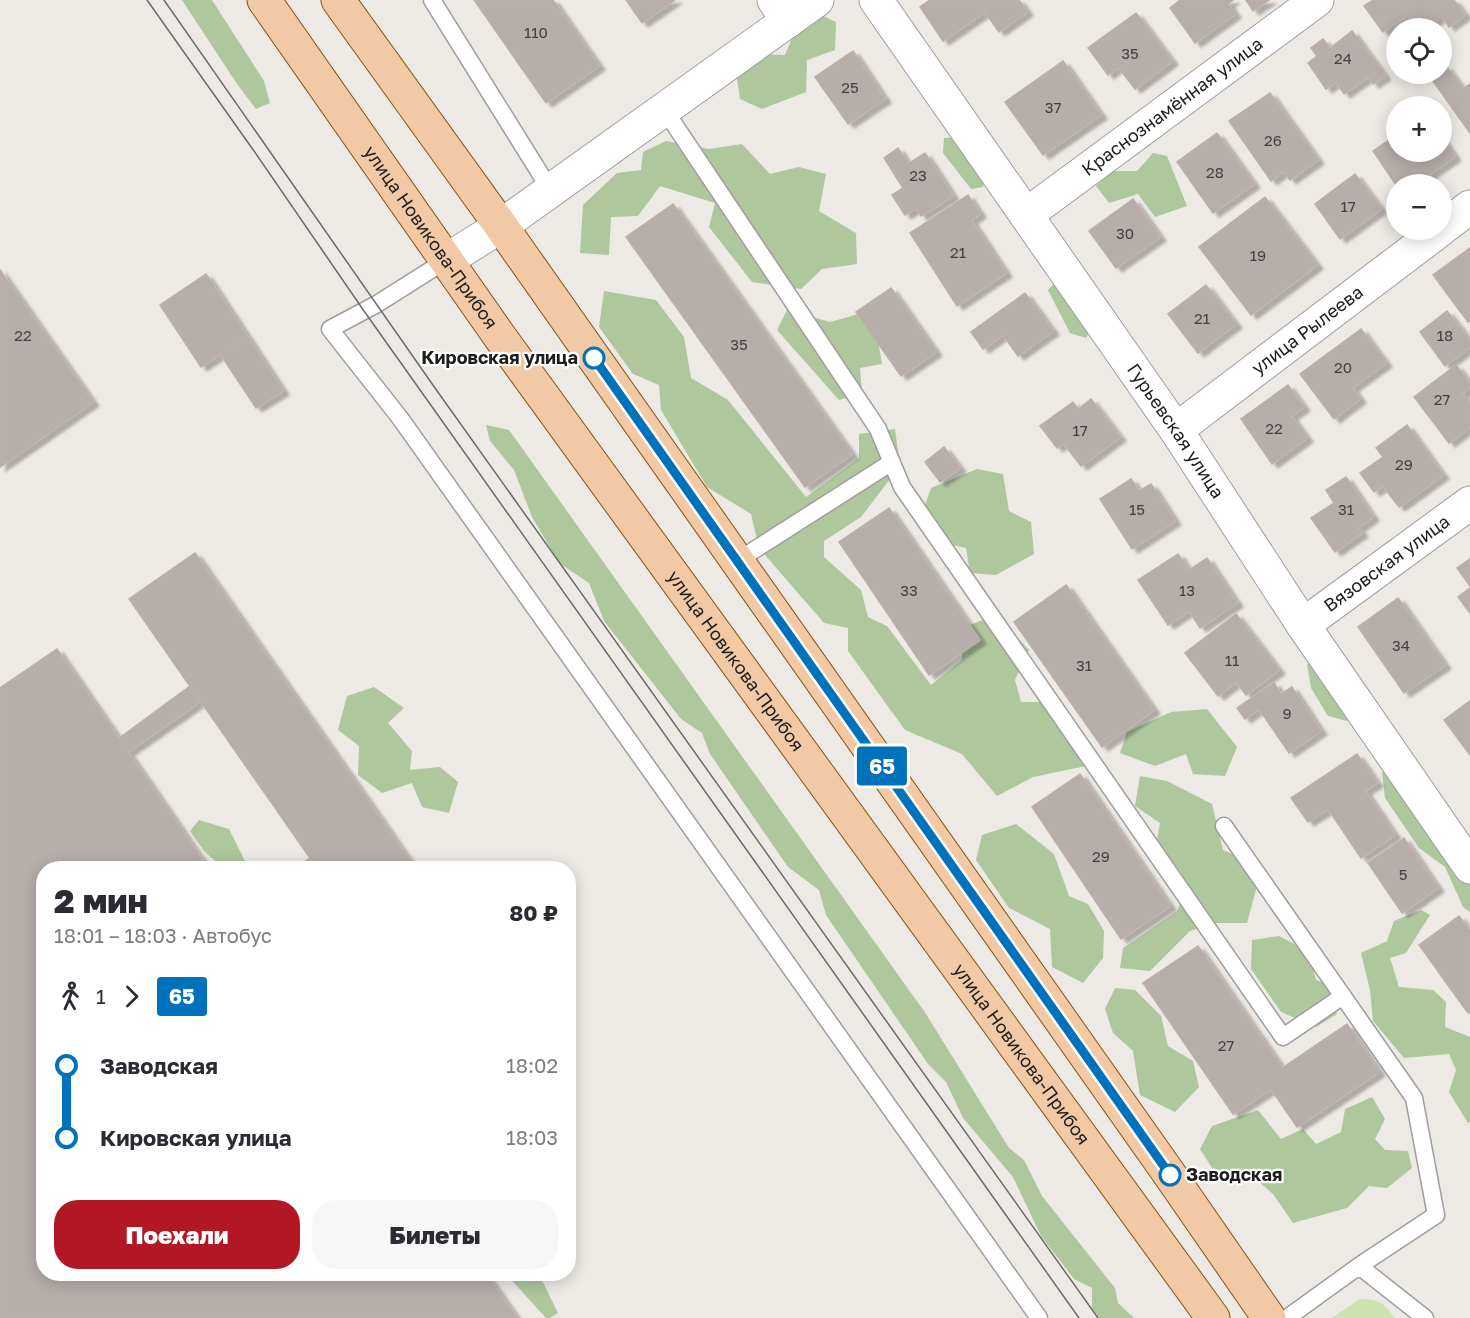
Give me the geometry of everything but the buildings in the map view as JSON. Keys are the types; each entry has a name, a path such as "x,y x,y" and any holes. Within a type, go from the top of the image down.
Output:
{"main road":[{"name":"улица Новикова-Прибоя","path":"264,0 445,261 1213,1318"},
{"path":"338,0 501,226 1269,1318"}],"street":[{"path":"445,261 501,226 664,109 781,10 817,0"},
{"name":"Гурьевская улица","path":"876,0 1176,430 1303,625 1461,832 1470,867"},
{"name":"Краснознамённая улица","path":"1026,215 1317,0"},
{"name":"улица Рылеева","path":"1452,221 1470,207"},
{"name":"улица Рылеева","path":"1176,430 1426,240"},
{"name":"Вязовская улица","path":"1303,625 1470,503"}],"lane":[{"path":"432,0 551,191"},
{"path":"664,109 878,429 902,487 1283,1037 1343,996"},
{"path":"445,261 376,304 330,329 400,418 1039,1318"},
{"path":"737,561 892,462"},
{"path":"1224,826 1414,1098 1436,1215 1359,1266 1287,1318"},
{"path":"1359,1266 1425,1318"}],"green space":[{"path":"182,0 212,0 264,81 270,103 256,109"},
{"path":"819,14 836,22 835,50 807,60 806,92 762,109 740,99 736,72 756,54 785,55 794,33"},
{"path":"966,137 987,171 983,187 971,189 943,153 944,138"},
{"path":"666,141 709,149 742,144 770,174 799,167 826,174 819,211 856,233 857,264 822,269 801,289 752,282 709,227 715,203 660,186 638,216 611,217 609,255 580,253 583,205 617,173 641,170 643,152"},
{"path":"1153,153 1167,156 1187,206 1155,217 1138,194 1109,203 1096,186 1112,171 1137,171"},
{"path":"1059,278 1094,324 1086,338 1070,333 1048,290"},
{"path":"604,291 656,300 684,337 691,378 728,400 806,497 859,458 859,434 895,429 900,466 861,517 824,541 824,557 861,590 868,617 887,626 931,685 962,660 961,628 997,615 1029,650 1015,680 1021,702 1058,702 1089,742 1086,766 1033,777 997,796 962,754 905,730 848,651 848,628 824,623 759,548 751,514 707,487 661,410 659,385 633,374 599,327"},
{"path":"787,310 830,322 873,310 882,364 860,368 862,393 839,400 777,330"},
{"path":"486,425 509,430 926,1014 1009,1148 1024,1160 1042,1196 1115,1288 1118,1303 1134,1318 1099,1318 1092,1308 1092,1288 1074,1279 1041,1236 1013,1177 963,1118 946,1082 928,1064 826,915 819,890 788,867 710,754 702,733 681,719 604,621 589,583 559,563 532,517 514,470 490,441"},
{"path":"977,469 1003,474 1009,511 1031,522 1034,554 996,575 970,573 966,548 935,541 919,523 931,488"},
{"path":"1307,664 1323,664 1352,704 1347,721 1328,716 1311,688"},
{"path":"374,687 404,708 388,723 412,751 410,770 440,767 458,782 449,813 422,807 412,783 382,793 358,775 359,746 338,730 347,696"},
{"path":"1207,709 1237,747 1225,776 1193,774 1186,754 1155,766 1120,753 1127,732 1171,712"},
{"path":"1382,772 1402,772 1438,814 1470,836 1470,912 1463,907 1445,867 1419,848 1385,798"},
{"path":"1140,776 1167,781 1212,804 1223,850 1244,859 1257,886 1247,923 1215,923 1190,931 1150,971 1120,968 1123,948 1177,911 1186,889 1153,861 1160,823 1135,806"},
{"path":"199,820 229,829 245,861 215,861 204,851 190,831"},
{"path":"1016,824 1054,854 1069,896 1088,904 1104,931 1103,958 1083,983 1052,967 1050,929 1009,908 976,860 982,835"},
{"path":"1421,910 1430,915 1406,953 1390,958 1399,987 1433,990 1446,1002 1445,1027 1470,1037 1470,1122 1468,1123 1449,1092 1456,1070 1449,1054 1404,1058 1373,1021 1370,990 1361,953 1387,941 1394,921"},
{"path":"1279,936 1308,951 1316,980 1328,984 1337,1014 1316,1027 1281,1012 1251,969 1252,940"},
{"path":"1115,988 1135,990 1161,1016 1168,1046 1193,1061 1199,1087 1175,1112 1140,1095 1133,1051 1113,1033 1105,1009"},
{"path":"1372,1097 1385,1119 1375,1139 1385,1150 1408,1151 1412,1168 1387,1188 1369,1186 1347,1208 1293,1223 1273,1194 1249,1173 1214,1171 1200,1149 1212,1126 1258,1110 1281,1139 1303,1129 1316,1144 1341,1132 1345,1109"},
{"path":"512,1281 542,1281 558,1313 546,1318"},
{"path":"1360,1299 1380,1303 1395,1318 1332,1318"}],"tram line":[{"path":"147,0 364,311 1079,1318"},
{"path":"164,0 435,388 1098,1318"}],"bus line":[{"name":"65","path":"594,358 1170,1175"}],"place":[{"name":"Кировская улица","path":"594,358"},
{"name":"Заводская","path":"1170,1175"}]}
